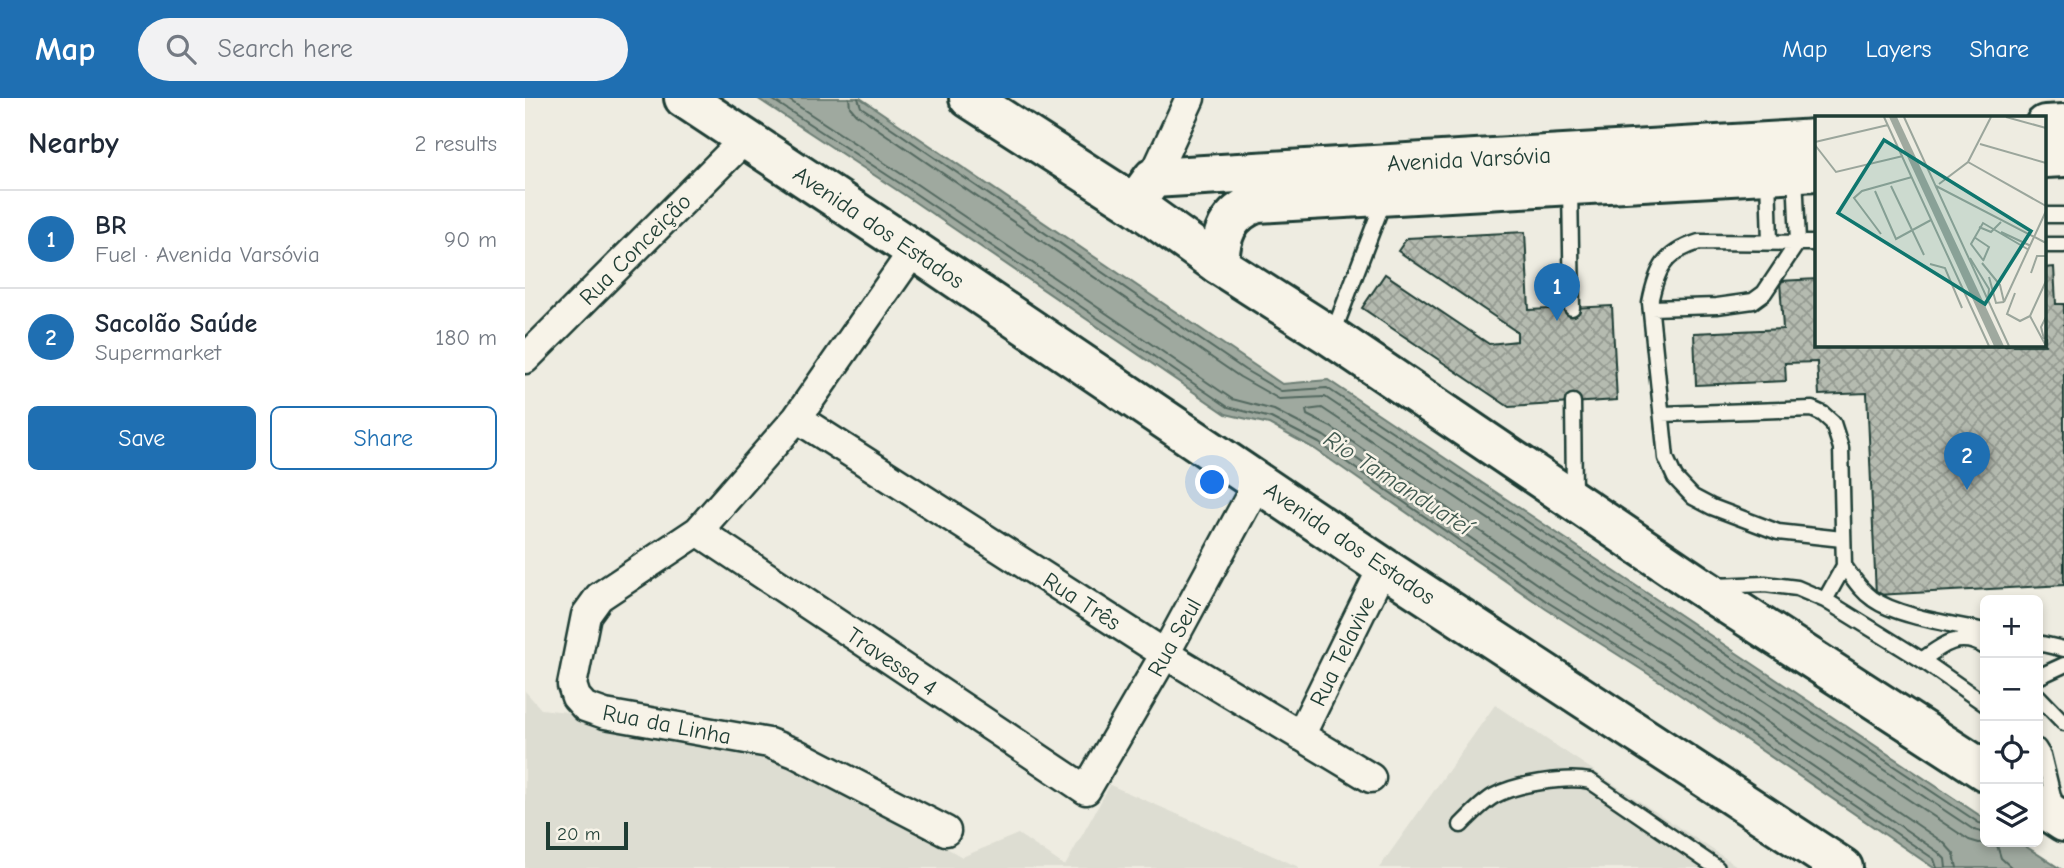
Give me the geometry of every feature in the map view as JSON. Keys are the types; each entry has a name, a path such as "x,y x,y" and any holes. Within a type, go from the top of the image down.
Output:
{"main road":[{"name":"Avenida dos Estados","path":"684,98 1384,567 1842,868"},
{"path":"969,98 1143,191 1219,265 1332,337 1702,587 1980,768"},
{"path":"2046,125 2064,124"},
{"name":"Avenida Varsóvia","path":"1143,191 1815,138"},
{"path":"2046,158 2064,157"},
{"name":"Avenida Varsóvia","path":"1219,265 1224,232 1230,220 1248,206 1257,204 1794,173"}],"street":[{"path":"1143,191 1190,98"},
{"name":"Rua Conceição","path":"525,359 746,138"},
{"name":"Rua da Linha","path":"914,250 797,418 698,531 599,597 586,615 572,685 576,697 585,707 605,714 769,743 795,753 946,831"},
{"name":"Rua Três","path":"797,418 1165,654 1371,778"},
{"name":"Rua Seul","path":"1086,790 1165,654 1258,482"},
{"name":"Travessa 4","path":"698,531 1086,790"},
{"name":"Rua Telavive","path":"1300,736 1384,567"}],"lane":[{"path":"1770,242 1794,173"},
{"path":"1651,308 1717,306 1753,301 1764,293 1798,242 1794,173"},
{"path":"1570,186 1572,308"},
{"path":"1332,337 1385,196"},
{"path":"2046,215 2064,215"},
{"path":"1815,243 1699,242 1681,248 1667,258 1655,278 1651,308 1666,458 1675,478 1693,497 1711,507 1779,532 1842,539"},
{"path":"2046,245 2064,246"},
{"path":"1573,402 1574,502"},
{"path":"1662,414 1812,409 1823,414 1833,423 1841,448 1844,566 1861,589 1874,600 1897,611 1980,630"},
{"path":"1825,600 1844,566"},
{"path":"1702,587 1765,583 1797,588 1825,600 1980,701"},
{"path":"1921,660 1944,644 1958,639 1980,643"},
{"path":"2043,644 2064,649"},
{"path":"2043,675 2064,665"},
{"path":"2043,701 2064,723"},
{"path":"2043,755 2054,816"},
{"path":"1461,825 1484,804 1508,790 1574,778 1590,781 1717,868"}],"shaded area":[{"path":"525,691 541,709 750,733 962,857 1018,834 1065,866 1110,785 1301,868 525,868"},
{"path":"1495,705 1740,868 1379,868"}],"water":[{"name":"Rio Tamanduateí","path":"757,98 860,98 1282,384 1328,380 1980,816 1980,847 2027,847 2059,868 1934,868 1661,682 1546,609 1315,449 1269,424 1226,414"}],"building":[{"path":"1525,232 1529,310 1612,306 1617,400 1509,407 1362,308 1385,274 1489,344 1517,341 1517,332 1398,251 1407,238"},
{"path":"2054,267 2056,304 2064,304 2064,585 1876,595 1867,393 1819,395 1817,362 1785,363 1786,381 1696,385 1694,333 1783,329 1780,281 1815,279 1815,346 2046,346 2046,268"}],"place":[{"name":"BR","path":"1557,321"},
{"name":"Sacolão Saúde","path":"1967,490"}]}
